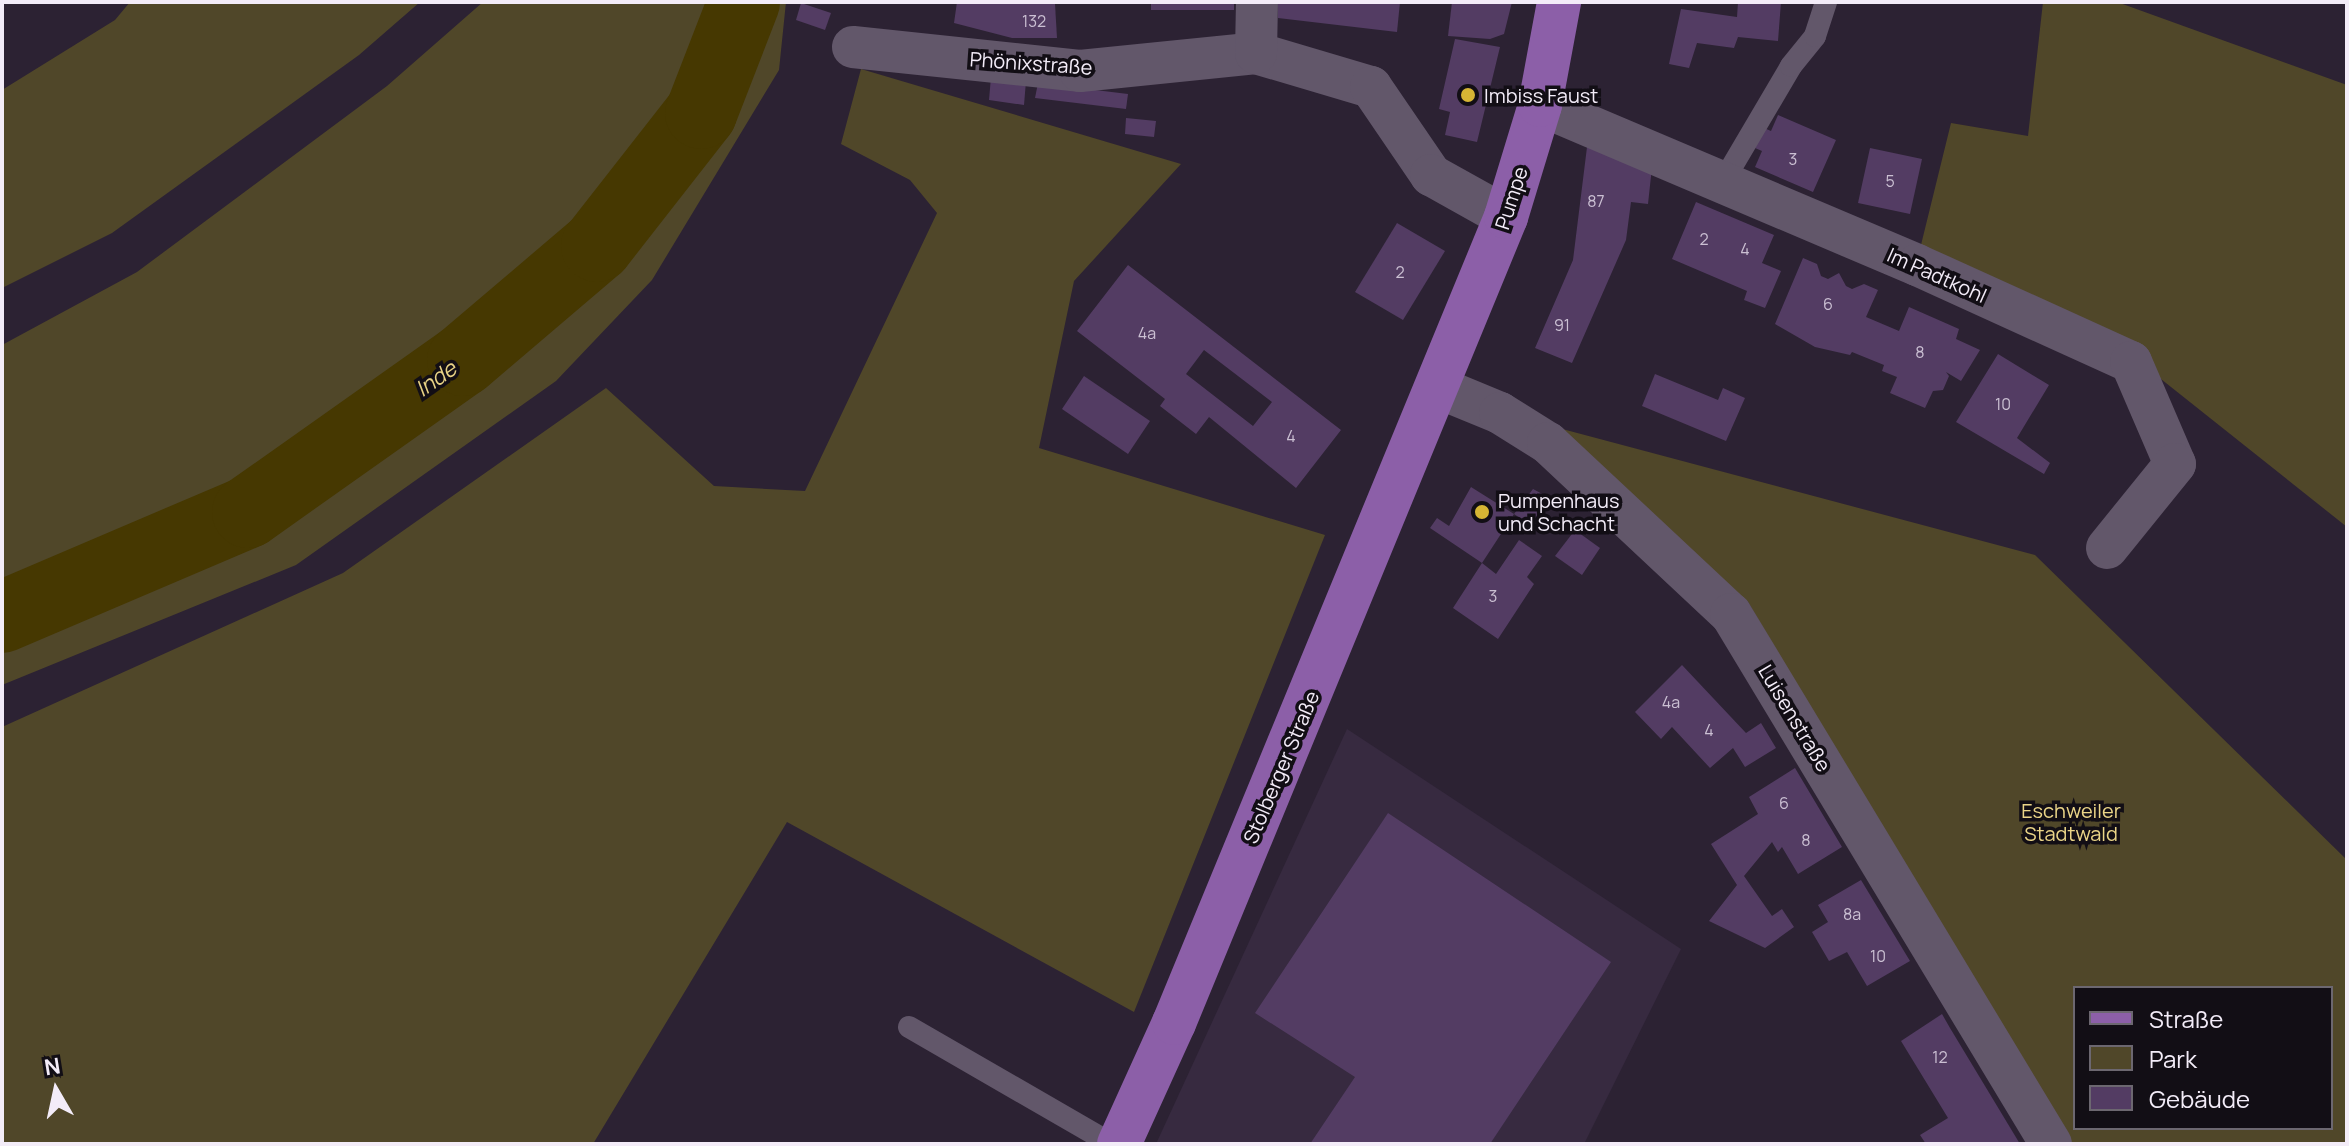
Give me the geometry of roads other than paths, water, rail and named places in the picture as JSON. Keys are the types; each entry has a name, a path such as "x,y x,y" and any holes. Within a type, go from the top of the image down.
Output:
{"main road":[{"name":"Pumpe","path":"1437,387 1506,217 1540,105 1559,2"},
{"name":"Stolberger Straße","path":"1119,1144 1180,1008 1437,387"}],"street":[{"path":"1256,53 1257,2"},
{"name":"Phönixstraße","path":"853,47 1080,71 1256,53 1371,87 1431,175 1506,217"},
{"name":"Im Padtkohl","path":"1540,105 1721,185 1917,265 2131,362 2175,464 2107,548"},
{"name":"Luisenstraße","path":"1437,387 1500,413 1548,443 1731,614 2051,1144"}],"lane":[{"path":"1721,185 1791,66 1815,36 1826,2"},
{"path":"909,1027 1112,1144"}],"waterway":[{"name":"Inde","path":"2,617 248,512 463,360 597,246 701,113 744,2"}],"place":[{"name":"Imbiss Faust","path":"1468,95"},
{"name":"Pumpenhaus und Schacht","path":"1482,512"}],"park label":[{"name":"Eschweiler Stadtwald","path":"2071,822"}]}
